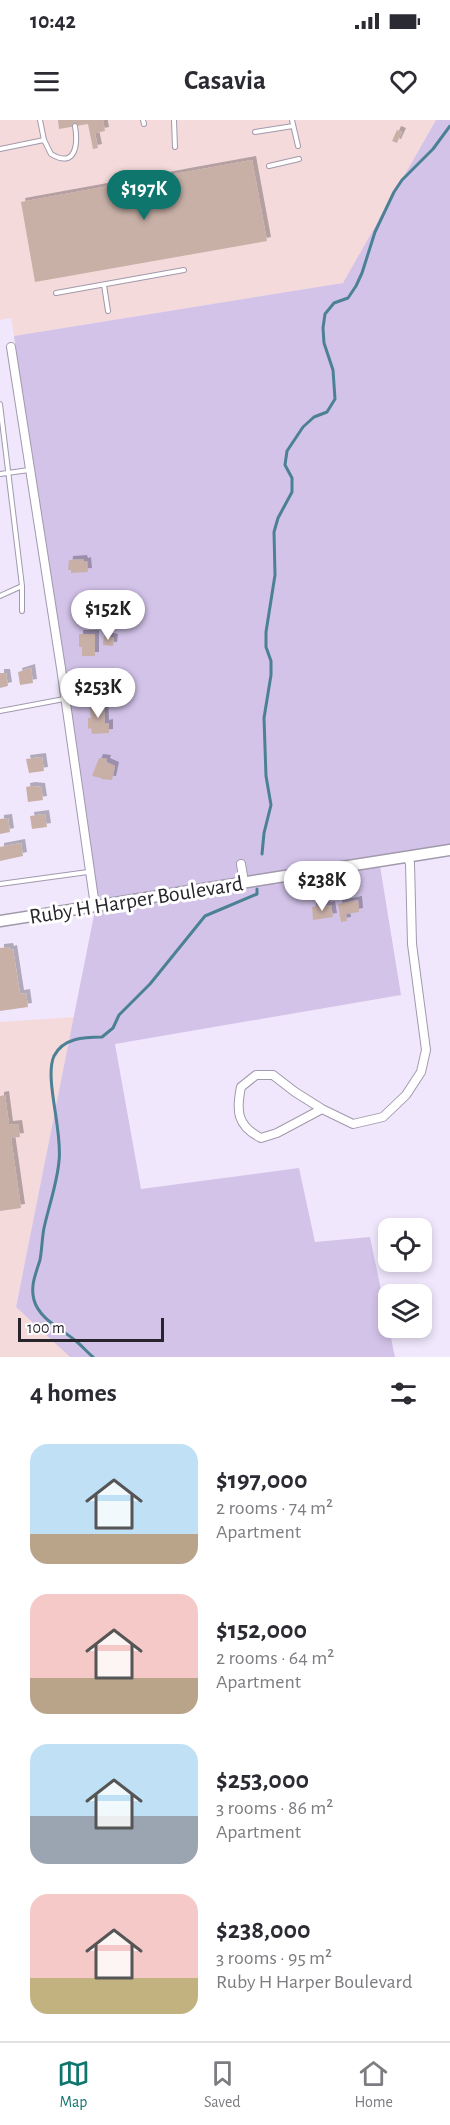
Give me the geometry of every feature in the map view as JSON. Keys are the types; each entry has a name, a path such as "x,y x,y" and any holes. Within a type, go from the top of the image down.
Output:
{"street":[{"path":"11,347 95,906"},
{"name":"Ruby H Harper Boulevard","path":"0,921 450,850"},
{"path":"322,1109 277,1133 261,1138 249,1132 240,1120 238,1104 241,1087 256,1075 273,1075 334,1117 353,1124 383,1117 406,1095 421,1072 426,1050 412,944 410,863 407,857"},
{"path":"242,864 244,882"}],"lane":[{"path":"40,120 44,140 51,154 62,158 70,156 76,149 78,142 75,126"},
{"path":"174,120 175,147"},
{"path":"292,120 298,146"},
{"path":"255,132 293,126"},
{"path":"0,149 44,140"},
{"path":"269,166 299,159"},
{"path":"56,293 184,270"},
{"path":"104,285 108,311"},
{"path":"0,404 22,586 22,611"},
{"path":"0,474 30,470"},
{"path":"0,596 22,586"},
{"path":"0,711 65,699"},
{"path":"0,884 90,872"}],"shaded area":[{"path":"0,120 436,120 344,283 14,336 11,318 0,320"},
{"path":"436,120 450,120 450,849 379,860 401,995 115,1044 141,1189 299,1168 315,1242 370,1237 380,1284 378,1338 391,1338 395,1357 70,1357 16,1307 95,910 14,336 343,283"},
{"path":"74,1017 16,1306 70,1357 0,1357 0,1022"}],"building":[{"path":"58,120 103,120 105,131 95,133 98,148 93,149 88,124 59,129"},
{"path":"397,130 402,132 397,143 392,141"},
{"path":"252,160 267,241 35,282 21,202"},
{"path":"83,559 84,562 87,561 88,572 71,573 71,570 68,570 69,560"},
{"path":"85,599 86,603 95,602 97,613 79,618 76,600"},
{"path":"79,634 95,634 95,656 82,656"},
{"path":"104,636 114,638 113,646 103,645"},
{"path":"31,668 33,683 20,685 18,672"},
{"path":"0,673 6,673 8,686 0,688"},
{"path":"103,673 107,675 108,680 103,681 104,684 87,687 86,683 83,683 82,675"},
{"path":"104,702 105,724 109,723 109,733 92,734 91,728 88,729 88,718 91,718 89,703"},
{"path":"42,757 44,771 29,773 26,759"},
{"path":"99,758 107,759 106,762 115,766 112,780 92,776"},
{"path":"26,787 41,787 43,800 28,802"},
{"path":"45,814 47,827 32,829 30,816"},
{"path":"8,818 10,832 0,834 0,819"},
{"path":"21,843 23,856 0,861 0,847"},
{"path":"358,900 359,912 346,914 347,921 341,922 338,904"},
{"path":"325,904 326,906 331,905 333,917 313,920 312,907"},
{"path":"9,947 10,950 13,949 20,994 26,993 28,1007 0,1011 0,948"},
{"path":"5,1095 9,1125 18,1124 20,1137 11,1138 21,1208 0,1211 0,1096"}],"waterway":[{"path":"262,854 264,833 271,805 266,776 264,718 271,675 266,632 275,575 274,532 278,518 292,492 292,478 285,465 287,451 303,427 314,417 327,412 335,399 333,370 324,343 325,314 334,303 348,298 356,286 375,232 394,192 402,180 433,149 450,126"},
{"path":"93,1357 41,1313 33,1295 44,1228 59,1161 60,1149 51,1077 54,1056 68,1042 81,1038 102,1037 113,1028 119,1015 150,984 205,916 257,894 257,889"}]}
